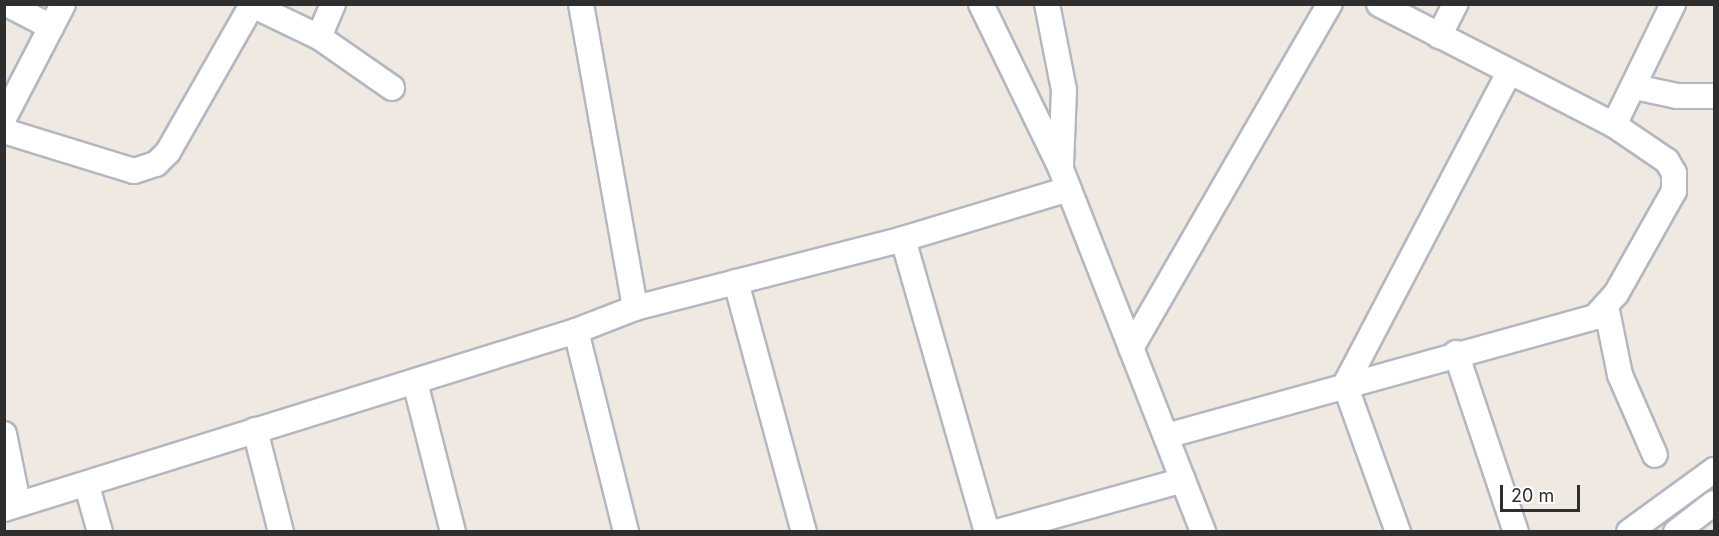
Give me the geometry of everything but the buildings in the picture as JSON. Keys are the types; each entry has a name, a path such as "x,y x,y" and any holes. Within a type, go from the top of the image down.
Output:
{"street":[{"path":"7,4 51,27"},
{"path":"4,118 63,4"},
{"path":"320,37 333,4"},
{"path":"582,4 635,308"},
{"path":"981,4 1065,179 1203,531"},
{"path":"1047,4 1064,90 1065,179"},
{"path":"1131,348 1330,4"},
{"path":"1166,436 1456,353 1595,317 1606,306 1674,191 1674,173 1667,161 1614,126 1379,4"},
{"path":"1440,36 1455,4"},
{"path":"1614,126 1635,87 1673,4"},
{"path":"4,130 134,171 156,164 168,152 251,5 320,37 392,88"},
{"path":"1398,531 1345,385 1509,72"},
{"path":"1635,87 1677,96 1714,96"},
{"path":"4,434 11,506 87,486 255,430 416,382 576,331 635,308 903,239 1065,179"},
{"path":"903,239 987,531"},
{"path":"736,282 804,531"},
{"path":"1606,306 1620,375 1655,455"},
{"path":"576,331 626,531"},
{"path":"1456,353 1516,531"},
{"path":"416,382 453,531"},
{"path":"255,430 281,531"},
{"path":"1629,531 1714,470"},
{"path":"996,531 1183,480"},
{"path":"87,486 100,531"},
{"path":"1692,527 1714,503"}]}
